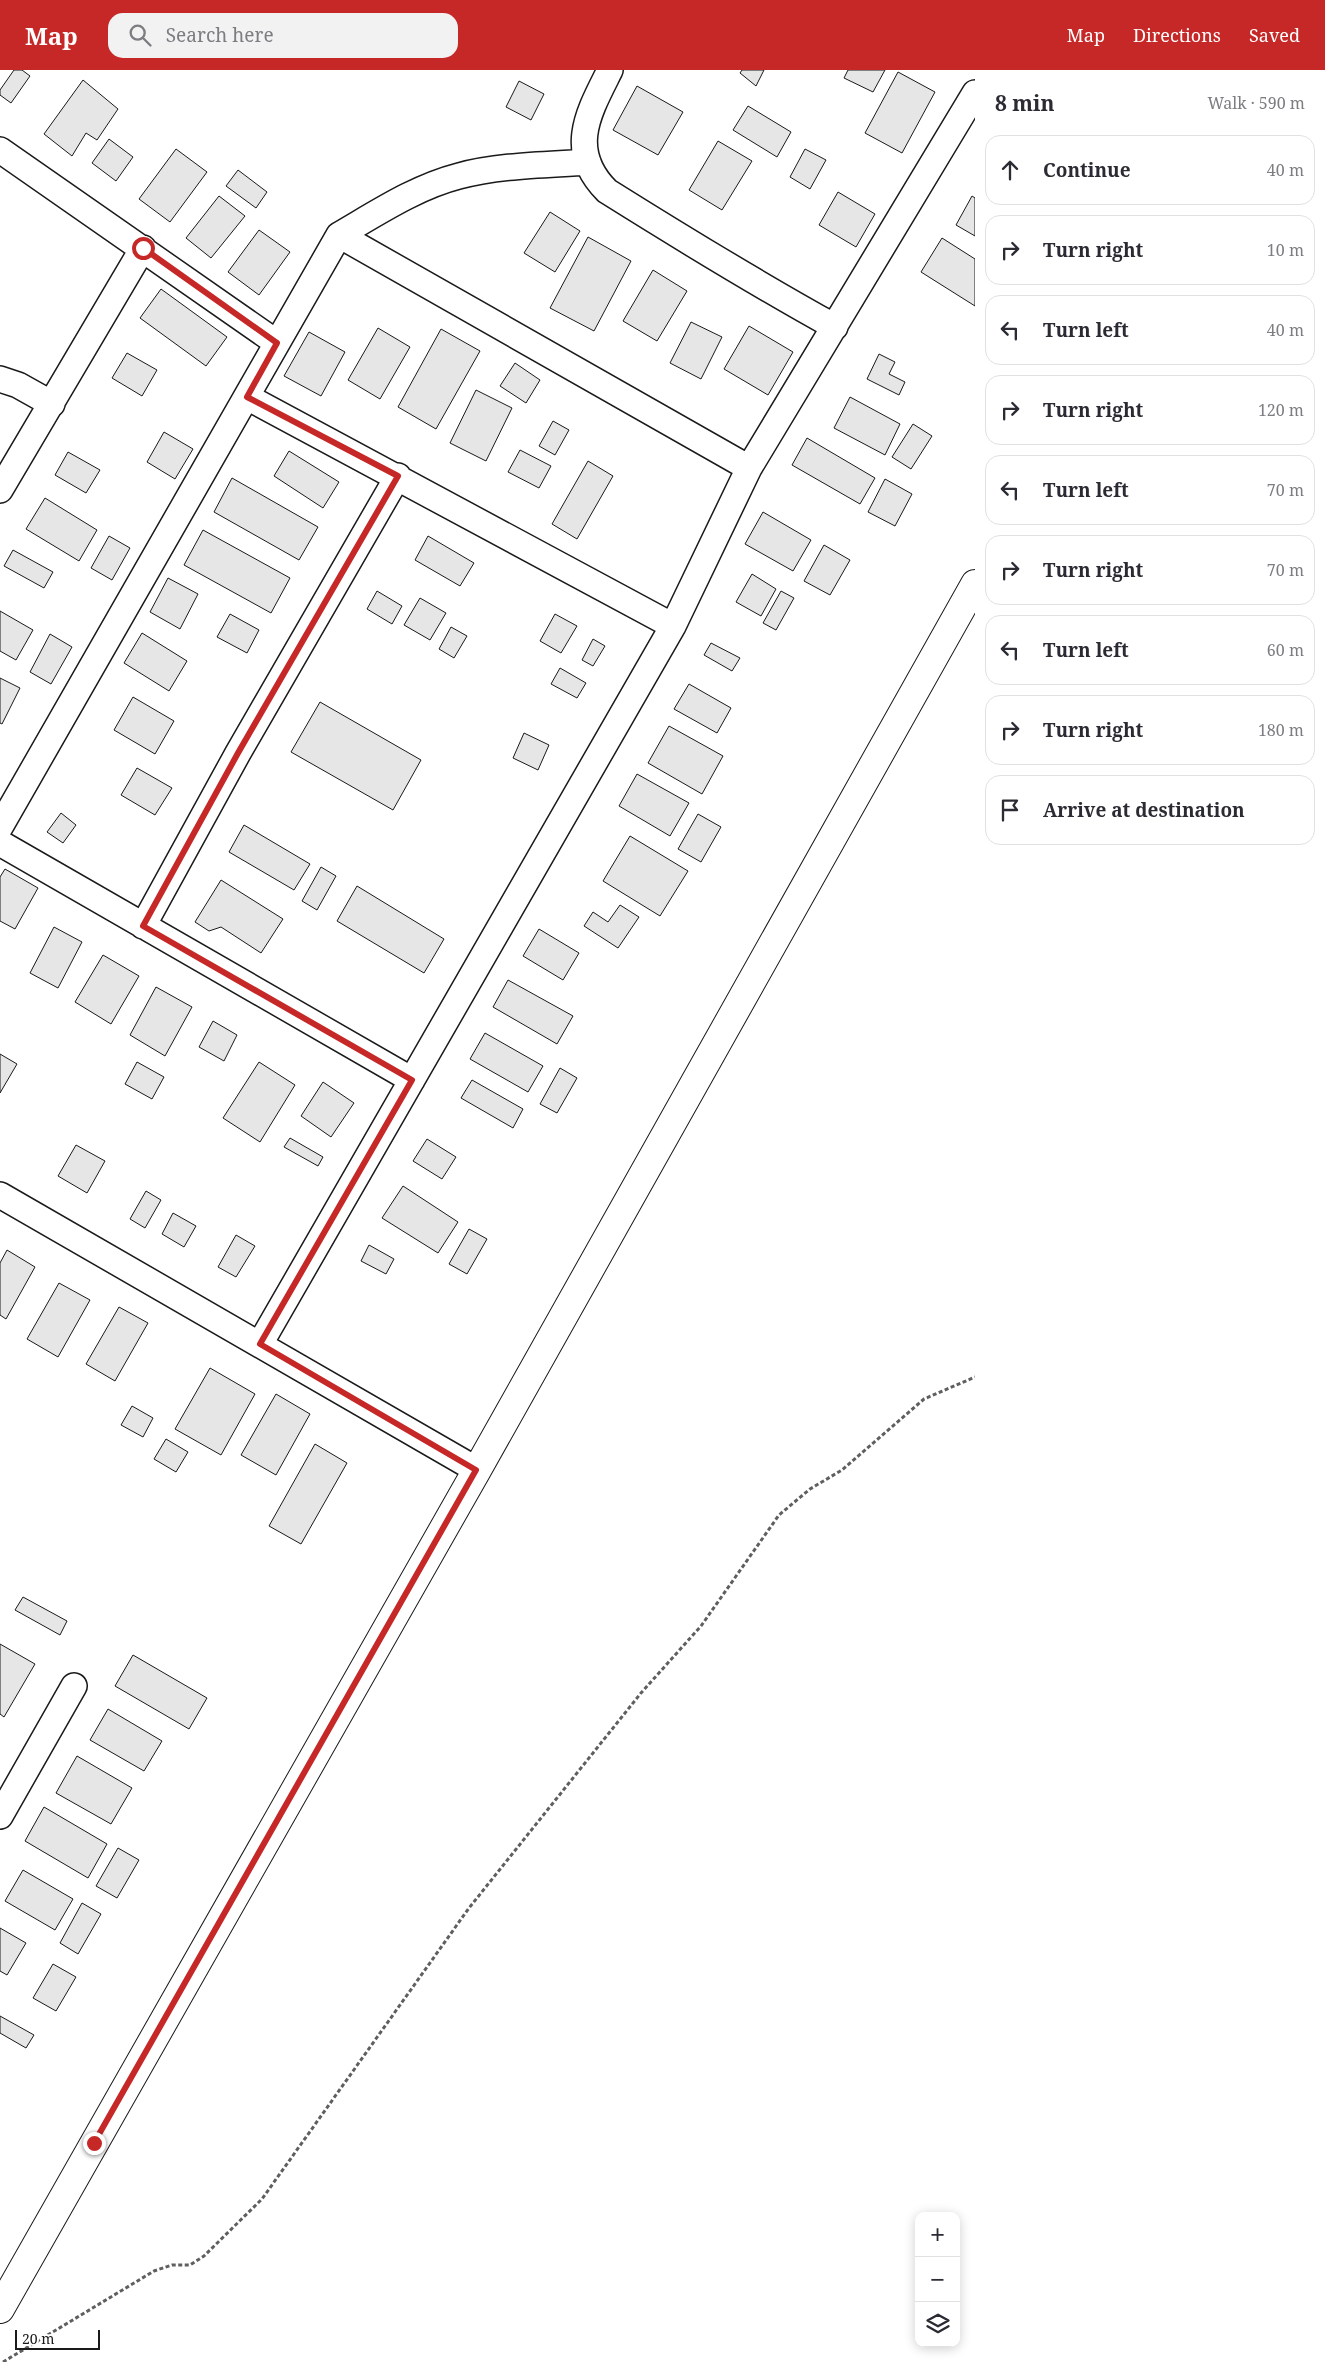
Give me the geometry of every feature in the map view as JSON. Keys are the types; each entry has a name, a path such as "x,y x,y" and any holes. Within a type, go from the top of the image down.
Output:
{"street":[{"path":"610,70 586,118 584,139 588,162 595,179 607,191 756,284 835,326"},
{"path":"260,1344 673,626 749,468 975,93"},
{"path":"0,150 277,343"},
{"path":"0,827 339,235 405,196 458,176 513,167 588,162"},
{"path":"339,235 749,468"},
{"path":"0,490 143,248"},
{"path":"0,379 18,385 52,404"},
{"path":"247,397 398,476 673,626"},
{"path":"143,926 238,753 398,476"},
{"path":"0,2309 476,1470 975,584"},
{"path":"0,843 412,1080"},
{"path":"0,1195 476,1470"},
{"path":"0,1816 9,1780 74,1686"}],"path":[{"path":"3,2362 154,2271 172,2266 190,2265 204,2256 262,2199 469,1908 641,1693 701,1626 779,1515 810,1489 842,1470 924,1399 975,1377"}],"building":[{"path":"14,70 22,70 30,76 11,103 0,95 0,90"},
{"path":"742,70 764,70 756,86 740,73"},
{"path":"848,70 885,70 873,92 844,78"},
{"path":"898,72 935,92 902,153 865,133"},
{"path":"83,80 118,109 97,140 86,133 72,156 44,134"},
{"path":"519,81 544,94 531,120 506,107"},
{"path":"637,86 683,112 658,155 613,130"},
{"path":"748,106 791,132 777,157 733,130"},
{"path":"109,139 133,157 116,181 92,163"},
{"path":"718,141 752,161 722,210 689,190"},
{"path":"176,149 207,172 170,222 139,199"},
{"path":"805,149 826,160 810,189 790,177"},
{"path":"238,170 267,192 256,208 226,186"},
{"path":"838,192 875,214 856,247 819,225"},
{"path":"219,196 245,216 211,258 186,238"},
{"path":"972,196 975,198 975,236 956,225"},
{"path":"550,212 580,231 555,272 524,253"},
{"path":"259,230 290,252 259,295 228,272"},
{"path":"588,237 631,261 594,331 550,308"},
{"path":"942,238 975,259 975,306 921,272"},
{"path":"653,270 687,291 657,341 623,321"},
{"path":"161,289 227,337 206,366 140,318"},
{"path":"691,322 722,337 701,379 670,363"},
{"path":"749,326 793,352 768,395 724,369"},
{"path":"378,328 410,347 380,399 348,380"},
{"path":"441,329 480,351 436,429 398,407"},
{"path":"309,332 345,352 321,396 284,376"},
{"path":"127,353 157,370 142,396 112,378"},
{"path":"879,354 895,362 889,374 905,382 899,395 867,379"},
{"path":"515,363 540,380 526,403 500,386"},
{"path":"476,390 512,408 486,461 450,443"},
{"path":"850,397 900,424 885,455 834,428"},
{"path":"553,421 569,430 555,455 539,446"},
{"path":"913,424 932,436 911,469 892,457"},
{"path":"164,432 193,449 175,479 147,462"},
{"path":"807,438 875,478 860,504 792,465"},
{"path":"520,450 551,466 539,488 508,472"},
{"path":"289,451 339,482 323,508 274,476"},
{"path":"68,452 100,470 86,493 55,475"},
{"path":"588,461 613,476 577,539 552,524"},
{"path":"232,478 318,527 299,560 214,512"},
{"path":"885,479 912,494 895,526 868,512"},
{"path":"45,498 97,530 79,561 26,529"},
{"path":"763,512 811,540 793,571 745,544"},
{"path":"203,530 290,578 271,613 184,565"},
{"path":"109,536 130,548 112,580 91,568"},
{"path":"428,536 474,563 460,586 415,560"},
{"path":"824,545 850,560 830,595 804,581"},
{"path":"13,550 53,572 44,588 4,566"},
{"path":"752,574 776,589 761,616 736,602"},
{"path":"168,578 198,594 180,629 150,612"},
{"path":"377,591 402,606 392,624 367,609"},
{"path":"781,591 794,598 776,630 763,623"},
{"path":"420,598 446,613 430,640 404,625"},
{"path":"0,611 33,630 16,660 0,651"},
{"path":"230,614 259,630 247,653 217,637"},
{"path":"555,614 577,626 561,653 540,641"},
{"path":"451,627 467,636 454,658 439,649"},
{"path":"142,633 187,661 169,691 124,663"},
{"path":"50,634 72,647 51,684 30,672"},
{"path":"593,639 605,646 593,666 582,660"},
{"path":"711,643 740,658 732,671 704,655"},
{"path":"560,668 586,683 577,698 551,684"},
{"path":"0,678 20,688 2,724 0,723"},
{"path":"689,684 731,708 717,733 674,709"},
{"path":"133,697 174,721 155,754 114,730"},
{"path":"320,702 421,760 393,810 291,752"},
{"path":"669,726 723,756 702,794 648,763"},
{"path":"524,733 549,745 538,770 513,758"},
{"path":"137,768 172,788 155,815 121,795"},
{"path":"637,774 689,803 670,836 619,806"},
{"path":"61,813 76,825 63,843 47,832"},
{"path":"698,814 721,827 701,862 678,849"},
{"path":"244,825 310,864 294,890 229,852"},
{"path":"630,836 688,871 660,916 603,881"},
{"path":"321,867 336,876 317,910 302,901"},
{"path":"5,869 38,888 15,929 0,921 0,877"},
{"path":"221,880 283,919 261,953 221,927 209,931 195,922"},
{"path":"357,886 444,939 424,973 337,921"},
{"path":"620,905 639,917 618,948 584,926 593,912 608,922"},
{"path":"54,927 82,942 58,988 30,973"},
{"path":"539,929 579,953 563,980 523,956"},
{"path":"103,955 139,976 111,1024 75,1002"},
{"path":"508,980 573,1016 557,1044 493,1007"},
{"path":"156,987 192,1007 165,1056 130,1035"},
{"path":"213,1021 237,1035 224,1061 199,1047"},
{"path":"485,1033 543,1066 528,1092 470,1059"},
{"path":"0,1054 17,1064 0,1093"},
{"path":"137,1062 164,1077 152,1099 125,1084"},
{"path":"259,1062 295,1085 260,1142 223,1118"},
{"path":"560,1068 577,1078 557,1113 540,1104"},
{"path":"472,1080 523,1109 513,1128 461,1098"},
{"path":"323,1082 354,1103 331,1137 301,1116"},
{"path":"290,1138 323,1157 318,1166 284,1147"},
{"path":"427,1139 456,1157 442,1179 413,1161"},
{"path":"76,1145 105,1161 87,1193 58,1176"},
{"path":"403,1186 458,1222 438,1253 382,1218"},
{"path":"146,1191 161,1200 145,1228 130,1219"},
{"path":"173,1213 196,1226 184,1247 162,1234"},
{"path":"469,1229 487,1239 467,1274 449,1264"},
{"path":"236,1235 255,1246 236,1277 218,1267"},
{"path":"369,1245 394,1259 386,1274 361,1261"},
{"path":"7,1250 35,1267 6,1319 0,1315 0,1263"},
{"path":"59,1283 90,1300 58,1357 27,1339"},
{"path":"119,1307 148,1323 115,1381 86,1364"},
{"path":"210,1368 255,1394 221,1455 175,1429"},
{"path":"276,1394 310,1414 276,1475 241,1455"},
{"path":"132,1406 153,1418 143,1437 121,1425"},
{"path":"166,1439 188,1452 176,1472 154,1459"},
{"path":"315,1444 347,1463 301,1544 269,1526"},
{"path":"23,1597 67,1621 60,1635 15,1610"},
{"path":"0,1644 35,1664 4,1717 0,1714"},
{"path":"133,1655 207,1698 189,1729 115,1686"},
{"path":"108,1709 162,1741 144,1771 90,1740"},
{"path":"77,1756 132,1788 111,1824 56,1793"},
{"path":"44,1807 107,1844 88,1878 25,1841"},
{"path":"118,1848 139,1860 117,1898 96,1886"},
{"path":"23,1870 73,1899 55,1930 5,1901"},
{"path":"82,1903 101,1914 78,1954 60,1943"},
{"path":"0,1928 26,1943 7,1975 0,1971"},
{"path":"53,1964 76,1977 56,2011 33,1998"},
{"path":"0,2016 34,2035 26,2048 0,2033"}],"route":[{"path":"94,2143 476,1470 260,1344 412,1080 143,926 238,753 398,476 247,397 277,343 143,248"}]}
